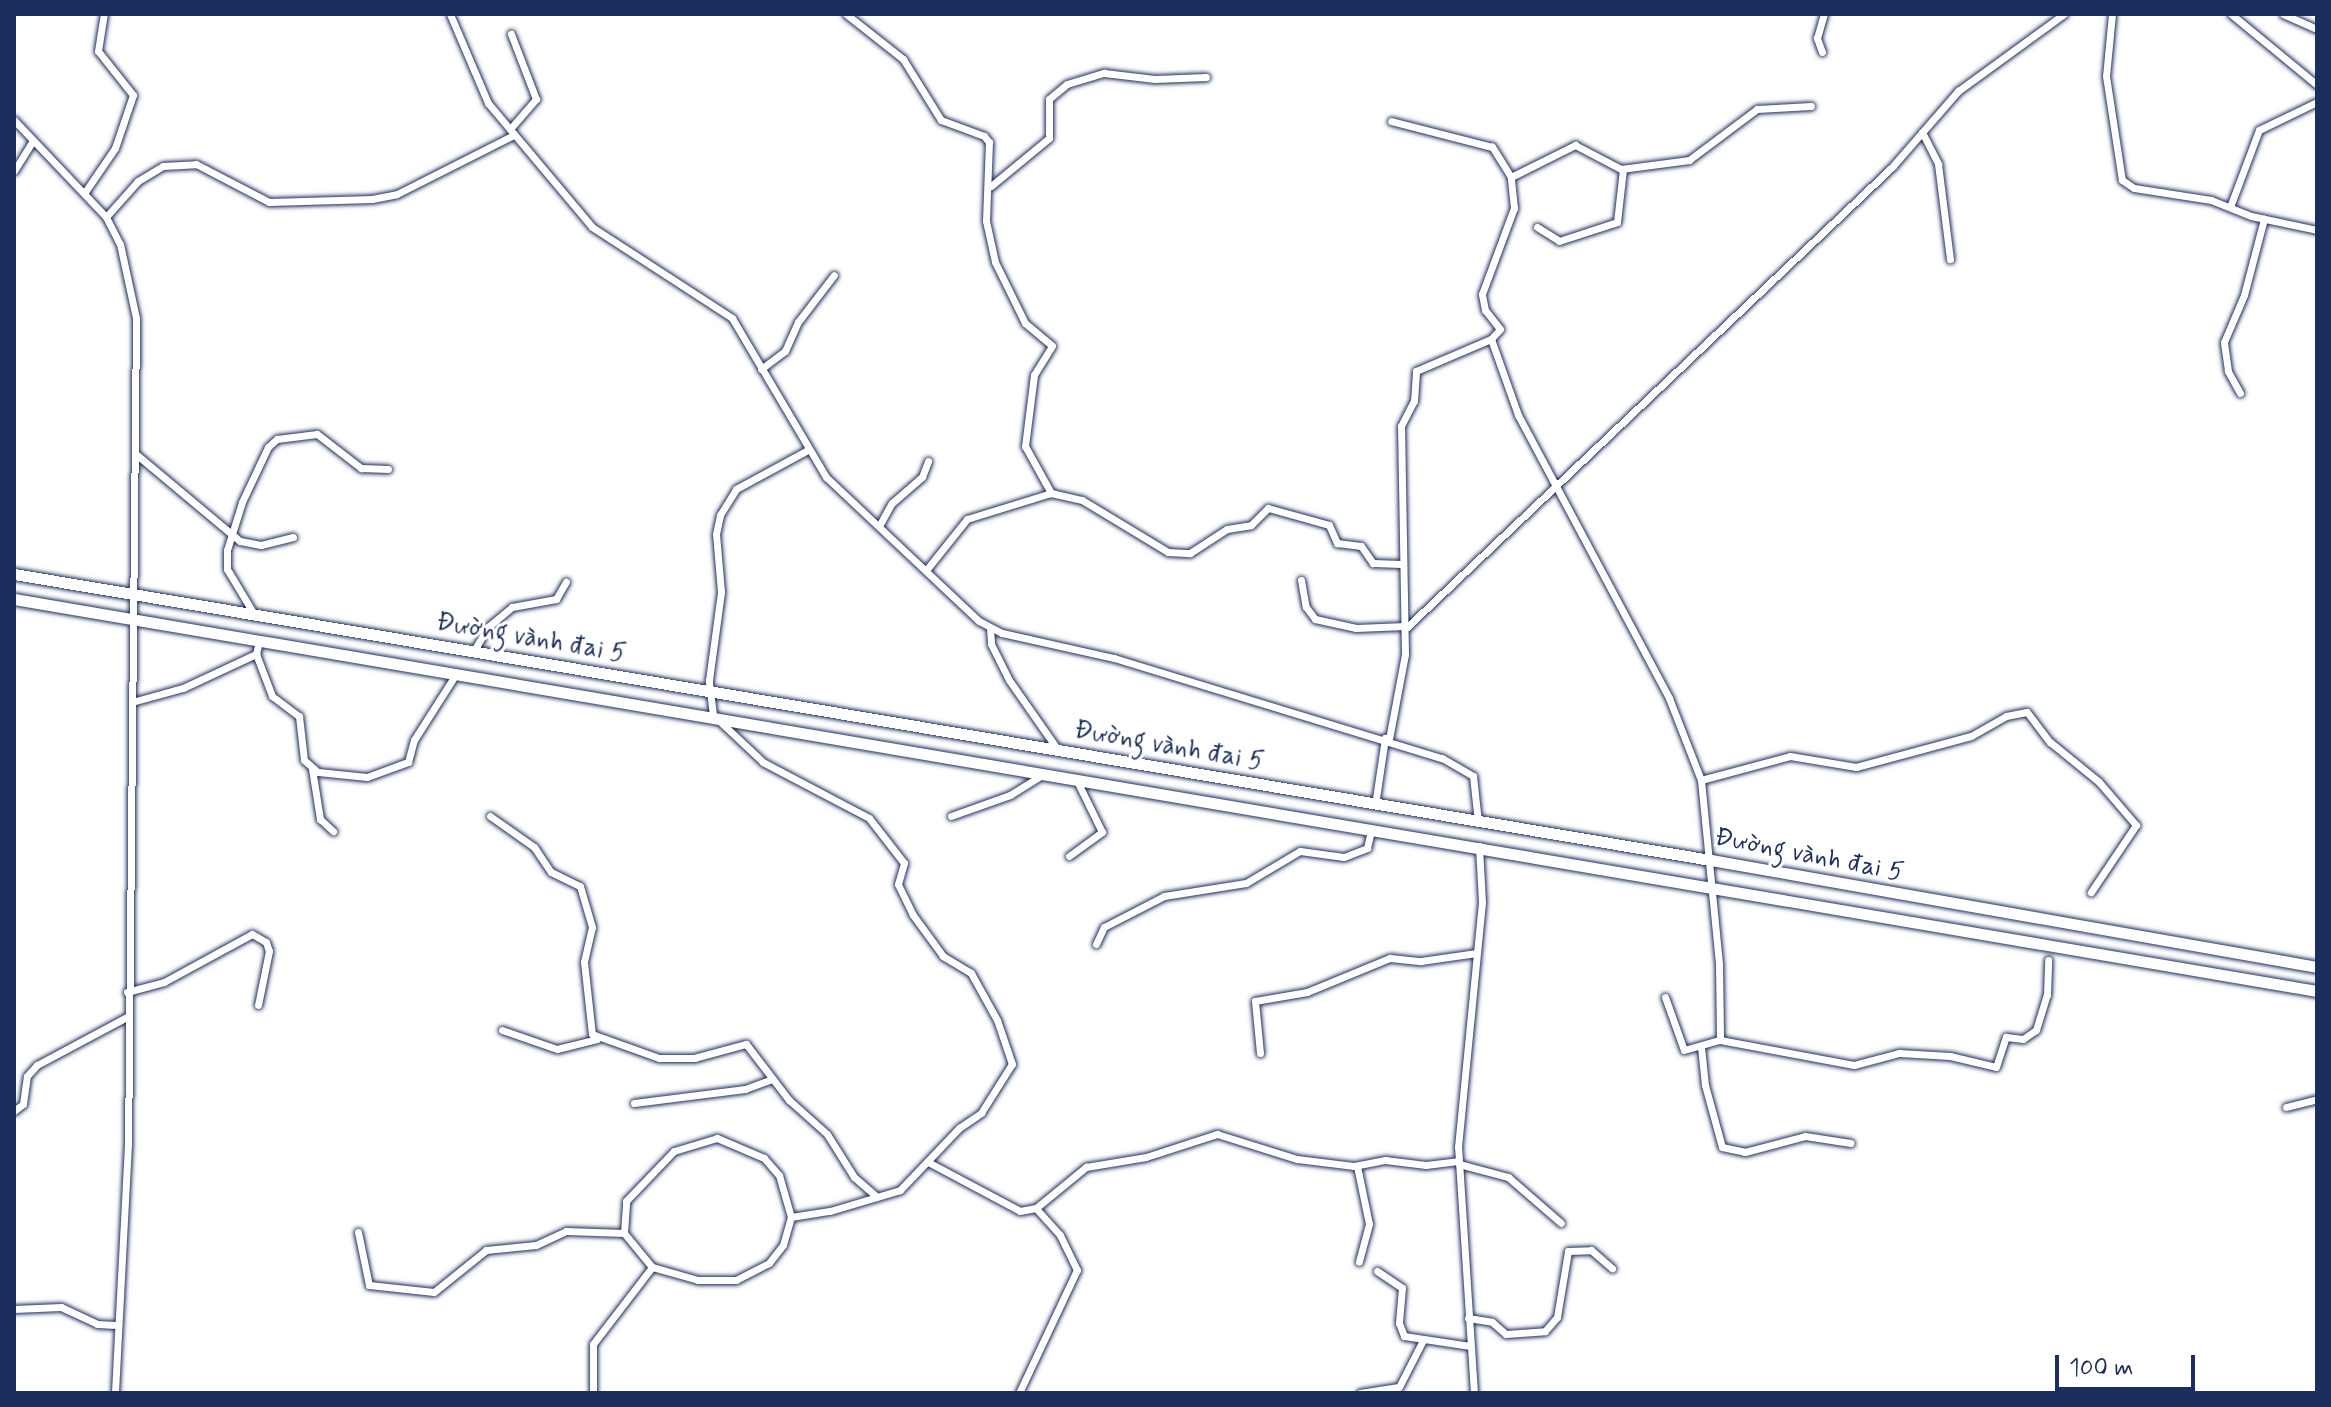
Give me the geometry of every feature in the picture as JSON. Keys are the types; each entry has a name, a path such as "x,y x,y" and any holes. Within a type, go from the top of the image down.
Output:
{"main road":[{"name":"Đường vành đai 5","path":"14,574 1711,860 2084,929 2317,967"},
{"name":"Đường vành đai 5","path":"14,599 1713,884 2317,991"},
{"path":"2080,950 2084,929"}],"street":[{"path":"85,192 115,148 133,95 98,51 104,14"},
{"path":"450,14 483,94 600,234 732,318 806,451 837,489 990,628 1114,658 1387,738 1466,769 1475,784 1478,822"},
{"path":"846,14 903,59 948,126 984,136 990,151 991,186 986,221 998,272 1025,323 1052,346 1034,375 1025,446 1051,493"},
{"path":"1822,52 1817,38 1824,14"},
{"path":"1301,580 1306,607 1315,619 1356,628 1405,628 1892,167 1958,91 2064,14"},
{"path":"2112,14 2106,76 2122,180 2134,188 2230,207 2264,219 2317,230"},
{"path":"2231,14 2317,85"},
{"path":"2283,14 2317,29"},
{"path":"106,217 138,181 172,164 213,171 259,200 372,199 397,194 512,132 536,99 511,34"},
{"path":"991,186 1049,138 1049,99 1067,84 1104,73 1155,79 1206,77"},
{"path":"2230,207 2259,130 2317,102"},
{"path":"1511,177 1575,145 1623,169 1689,160 1757,109 1811,106"},
{"path":"14,120 106,217 120,244 135,309 136,594 127,992 128,1144 116,1325 115,1393"},
{"path":"1375,805 1401,683 1405,628 1401,564 1401,431 1414,401 1416,371 1491,339 1500,329 1485,310 1482,294 1514,208 1511,177 1492,147 1391,121"},
{"path":"1922,132 1938,164 1950,259"},
{"path":"14,171 32,142"},
{"path":"1537,227 1559,241 1617,222 1623,169"},
{"path":"2240,393 2228,371 2224,342 2244,295 2264,219"},
{"path":"761,369 785,351 798,322 834,275"},
{"path":"1491,339 1514,407 1554,490 1669,698 1701,780 1713,884 1720,1040"},
{"path":"254,614 227,569 232,534 252,479 277,439 317,434 361,468 388,469"},
{"path":"791,1217 900,1190 981,1113 1011,1069 997,1020 971,973 943,956 915,920 898,884 904,863 869,818 763,762 715,718 710,692 721,592 716,534 720,515 736,489 806,451"},
{"path":"137,455 240,541 261,545 293,537"},
{"path":"879,526 892,503 922,477 928,461"},
{"path":"927,569 967,519 1051,493 1082,500 1168,552 1190,553 1227,529 1251,525 1268,508 1329,525 1337,543 1361,546 1373,563 1401,564"},
{"path":"473,652 488,627 512,607 556,599 566,582"},
{"path":"990,628 991,644 1009,680 1058,751"},
{"path":"259,641 256,654 275,701 299,716 304,760 312,769 317,810 333,831"},
{"path":"132,702 183,688 256,654"},
{"path":"312,769 367,777 408,762 414,740 456,674"},
{"path":"1701,780 1790,756 1856,767 1971,736 2006,716 2027,712 2050,742 2099,782 2136,825 2091,892"},
{"path":"951,816 1010,795 1046,773"},
{"path":"1069,856 1102,832 1075,778"},
{"path":"490,816 534,847 551,872 580,886 592,927 584,962 585,998 589,1026 597,1039"},
{"path":"1096,944 1104,927 1164,896 1246,883 1300,851 1344,857 1367,848 1371,828"},
{"path":"1474,1393 1458,1162 1476,953 1479,846"},
{"path":"127,992 164,982 252,934 266,942 269,951 258,1005"},
{"path":"1260,1053 1255,1001 1307,992 1390,958 1421,961 1476,953"},
{"path":"1665,997 1680,1045 1689,1050 1720,1040 1854,1065 1899,1053 1950,1056 1996,1067 2006,1037 2023,1039 2036,1030 2047,995 2048,960"},
{"path":"14,1111 23,1104 27,1076 37,1065 127,1017"},
{"path":"502,1030 557,1049 597,1039 659,1058 694,1058 746,1044 772,1079 827,1134 854,1177 877,1197"},
{"path":"1701,1047 1705,1085 1722,1147 1745,1152 1805,1136 1850,1143"},
{"path":"634,1103 745,1089 772,1079"},
{"path":"2286,1107 2317,1099"},
{"path":"928,1162 1011,1208 1036,1208 1086,1167 1156,1155 1217,1134 1297,1159 1357,1166 1385,1160 1426,1165 1458,1162 1508,1177 1561,1223"},
{"path":"717,1138 772,1165 791,1217 778,1255 736,1280 698,1280 652,1267 624,1233 626,1201 635,1187 674,1151 717,1138"},
{"path":"1357,1166 1369,1224 1359,1262"},
{"path":"1019,1393 1077,1270 1060,1235 1036,1208"},
{"path":"358,1232 369,1285 434,1292 486,1250 536,1245 566,1231 624,1233"},
{"path":"1468,1318 1492,1322 1506,1334 1545,1331 1557,1317 1568,1251 1591,1250 1612,1268"},
{"path":"593,1393 593,1344 652,1267"},
{"path":"1377,1271 1402,1288 1400,1330 1422,1342 1470,1346"},
{"path":"14,1309 61,1307 97,1324 116,1325"},
{"path":"1360,1393 1399,1387 1422,1342"}]}
